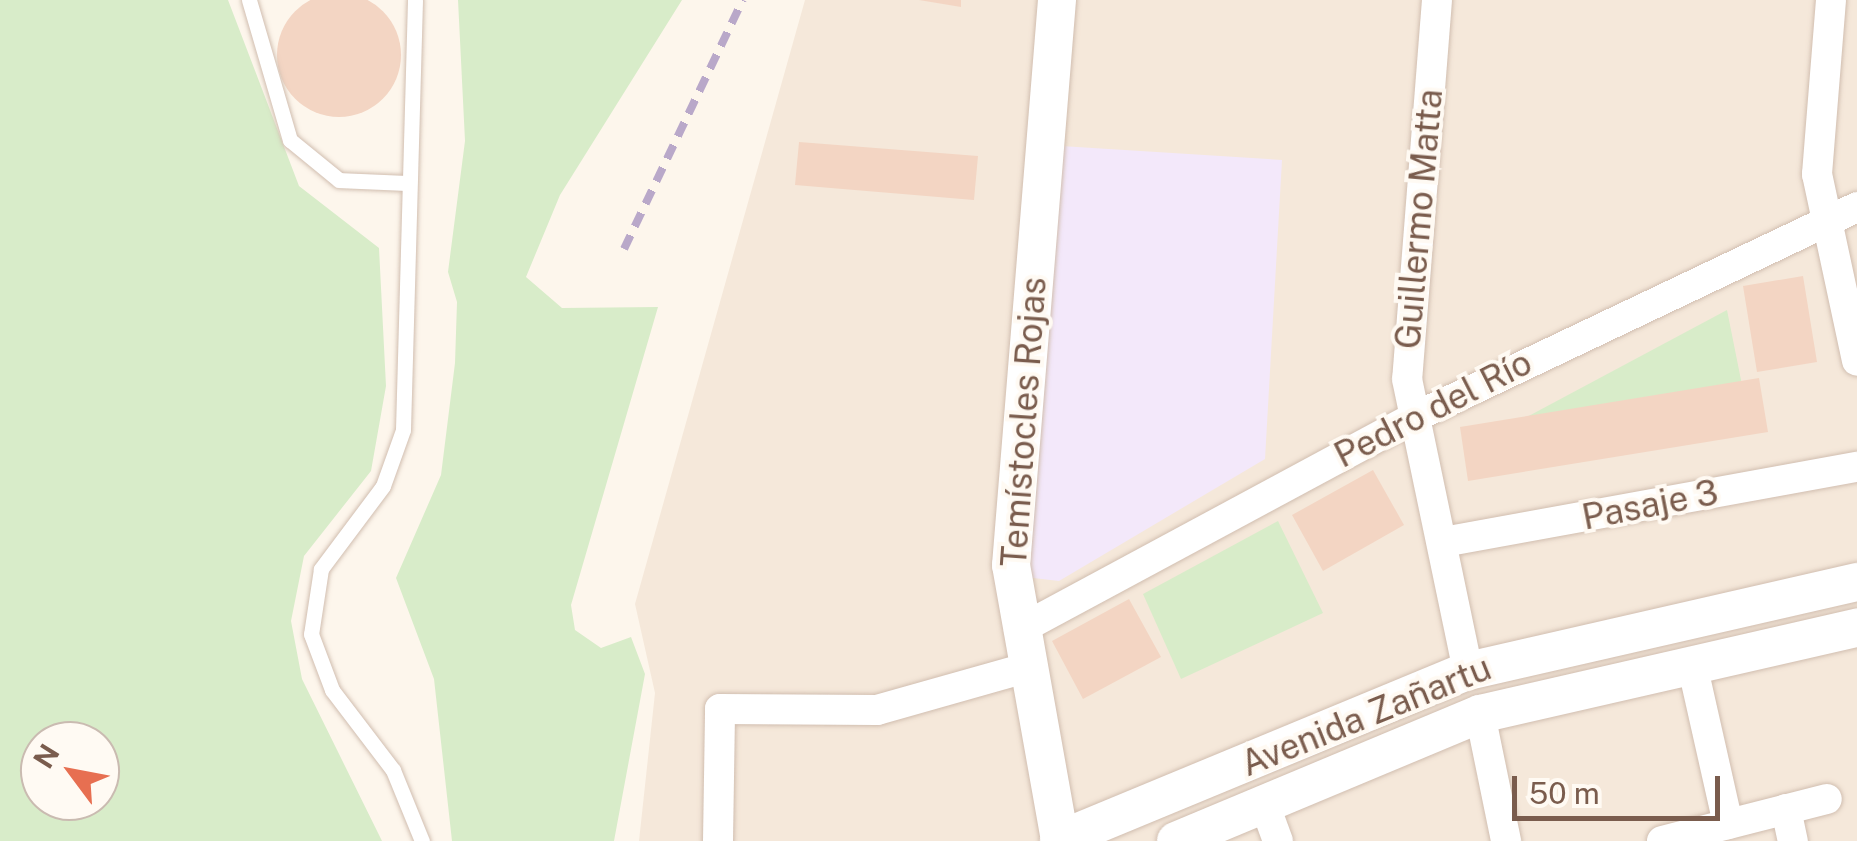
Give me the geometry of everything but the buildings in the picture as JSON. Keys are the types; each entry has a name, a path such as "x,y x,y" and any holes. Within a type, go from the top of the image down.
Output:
{"street":[{"name":"Temístocles Rojas","path":"1057,0 1012,542 1019,630 1059,841"},
{"name":"Guillermo Matta","path":"1438,0 1407,353 1413,418 1444,542 1468,671"},
{"path":"1831,0 1818,157 1826,219 1857,361"},
{"name":"Pedro del Río","path":"1019,630 1413,418 1857,207"},
{"name":"Pasaje 3","path":"1444,542 1857,467"},
{"name":"Avenida Zañartu","path":"1059,841 1468,671 1857,582"},
{"name":"Avenida Zañartu","path":"1176,841 1480,714 1857,628"},
{"path":"1692,664 1728,824"},
{"path":"718,841 720,708 877,710 1025,668"},
{"path":"1480,714 1506,841"},
{"path":"1668,840 1828,798"},
{"path":"1264,803 1278,841"},
{"path":"1786,809 1793,841"}],"lane":[{"path":"249,0 290,140 339,180 406,182"},
{"path":"415,0 406,182 403,430 383,486 321,569 310,634 332,690 393,770 422,841"}],"shaded area":[{"path":"805,0 1857,0 1857,841 639,841 655,693 635,604"},
{"path":"1061,146 1282,160 1265,459 1059,581 1025,577"}],"green space":[{"path":"0,0 228,0 299,186 379,248 386,386 371,471 304,556 291,621 302,679 382,841 0,841"},
{"path":"458,0 682,0 560,195 526,277 562,308 658,307 571,605 575,630 601,648 631,637 645,674 614,841 452,841 434,679 396,578 441,475 455,363 457,302 448,272 465,141"},
{"path":"1727,310 1743,390 1508,427"},
{"path":"1278,521 1323,613 1181,679 1143,594"}],"railway":[{"path":"624,249 743,0"}]}
